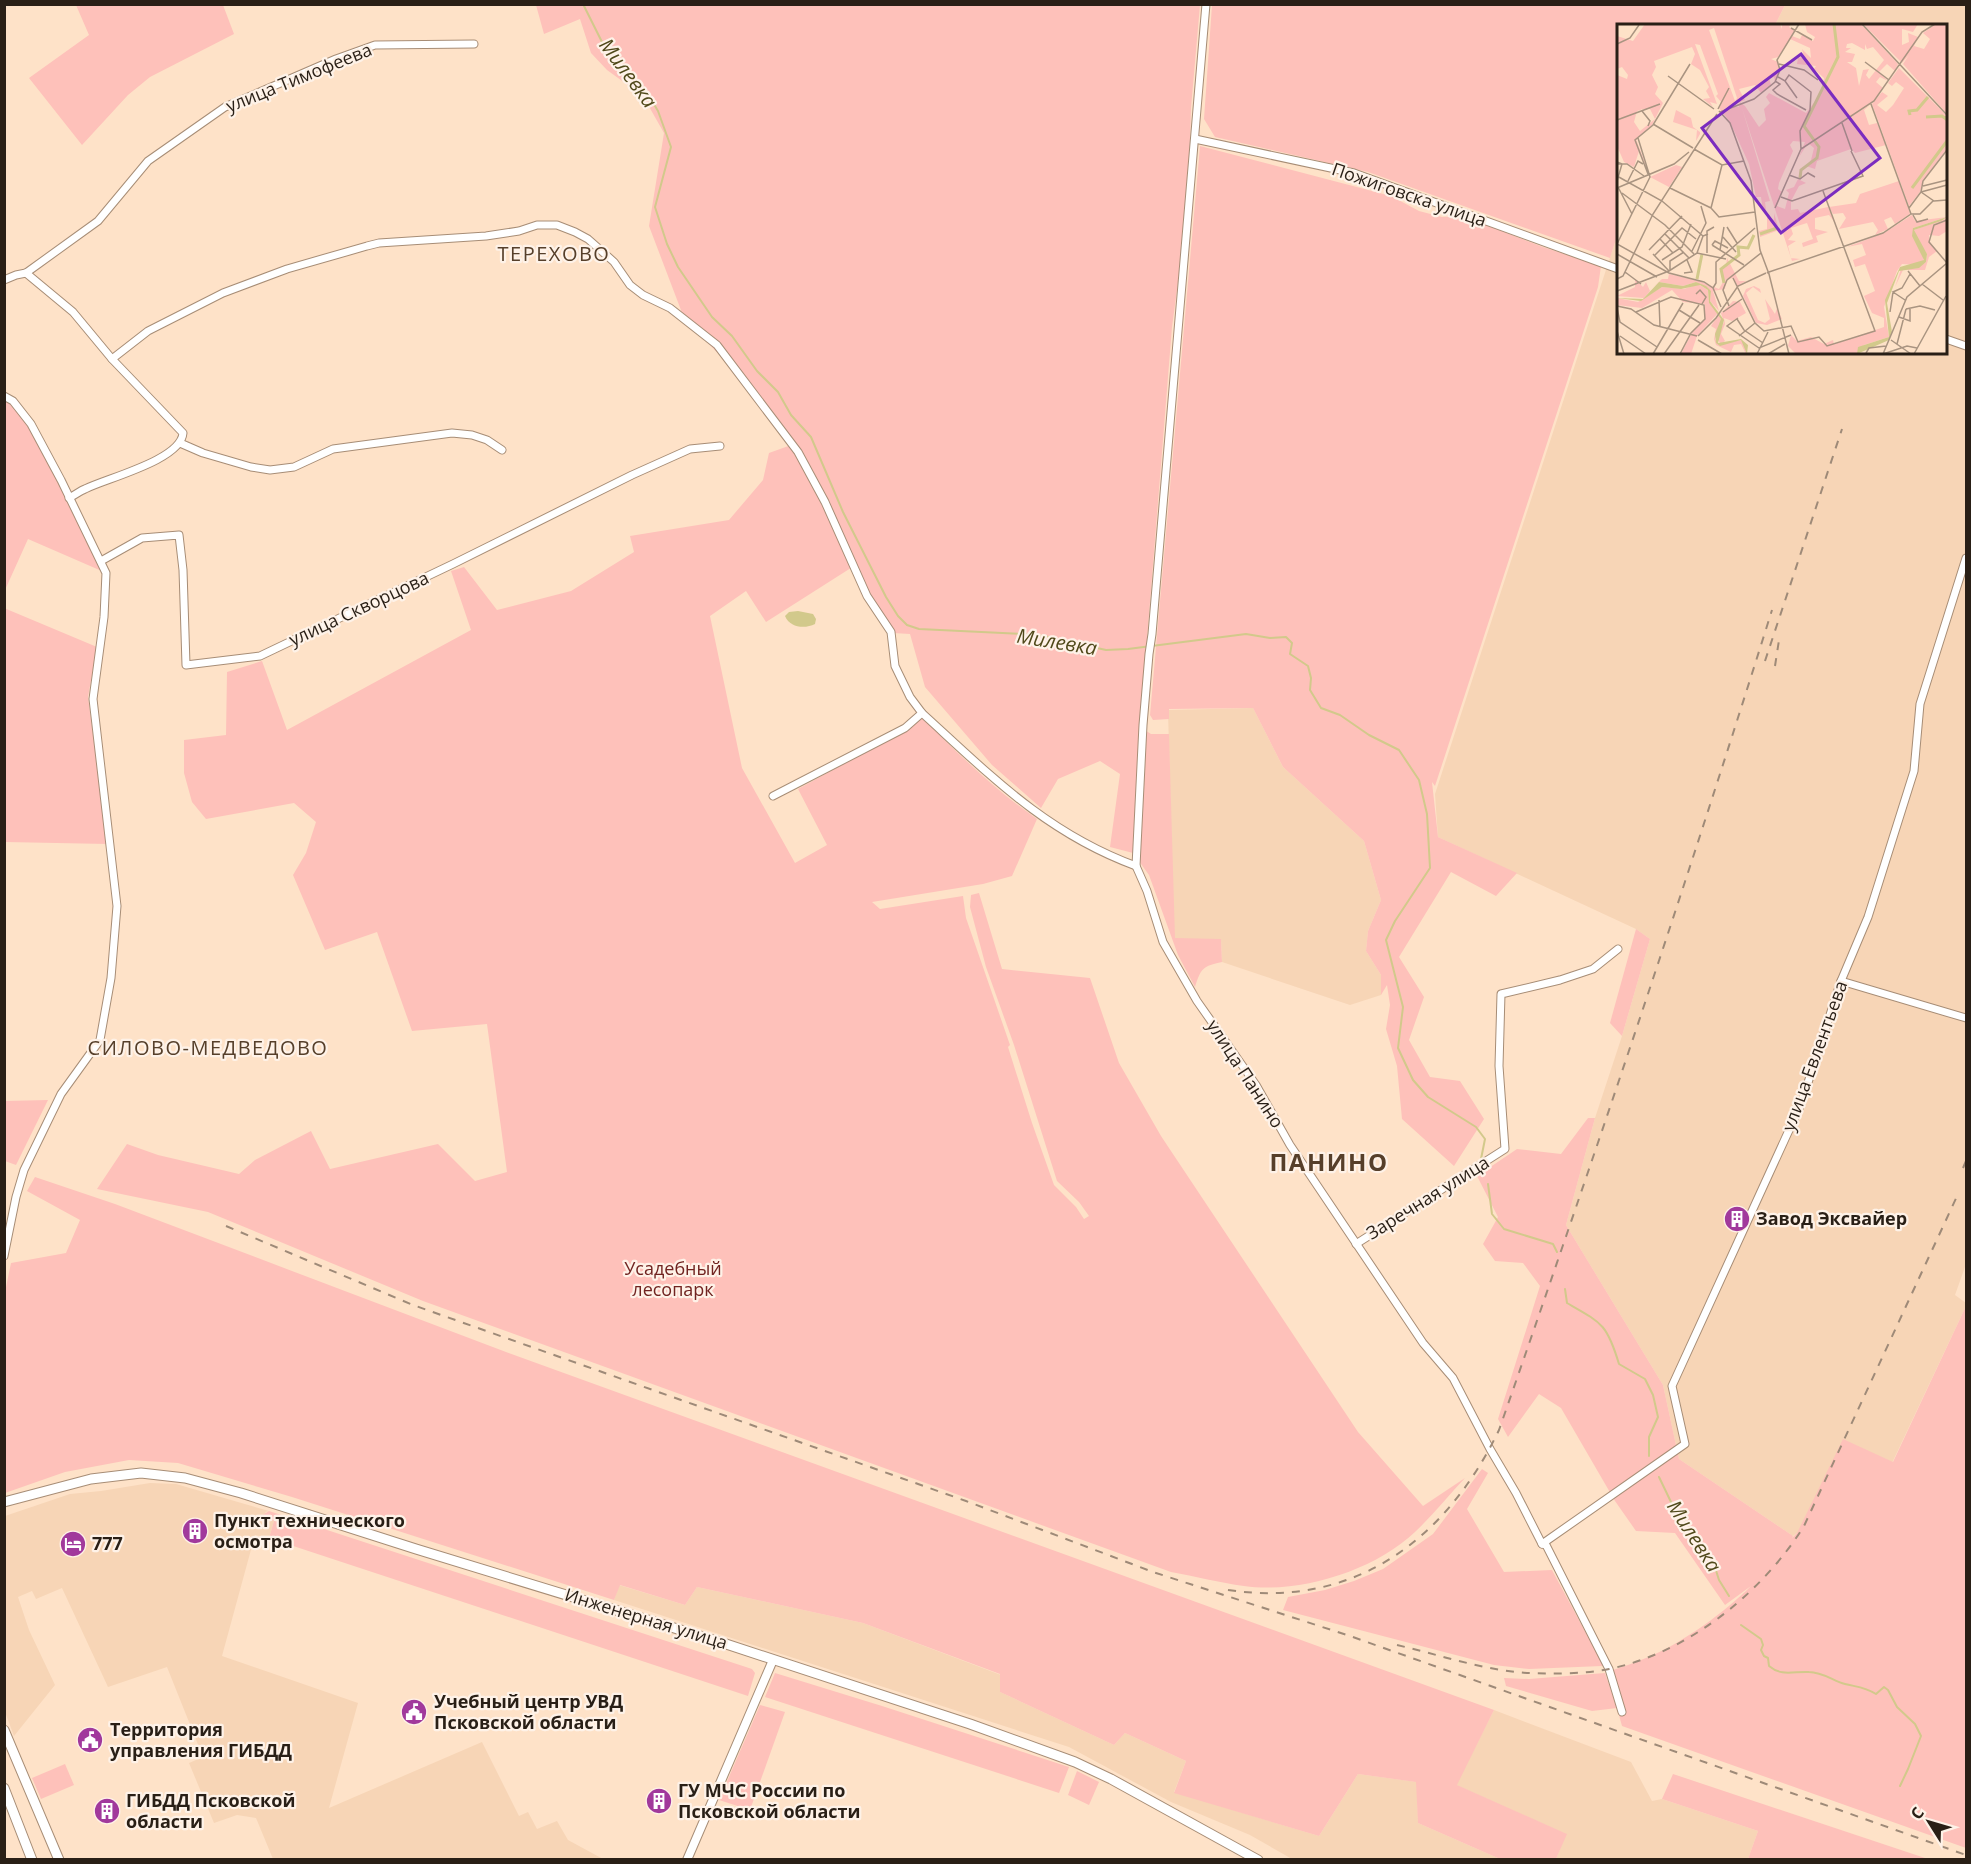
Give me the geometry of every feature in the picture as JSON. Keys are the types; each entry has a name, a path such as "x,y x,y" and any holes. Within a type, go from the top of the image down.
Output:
{"main road":[{"name":"Инженерная улица","path":"7,1504 70,1484 125,1474 156,1473 241,1493 720,1642 970,1724 1075,1762 1112,1779 1258,1860"},
{"path":"4,1730 59,1860"},
{"path":"4,1788 32,1860"}],"street":[{"name":"улица Панино","path":"1206,4 1143,725 1136,866 1147,891 1163,942 1197,1001 1256,1085 1290,1145 1423,1343 1453,1378 1542,1544 1546,1545 1609,1669 1622,1712"},
{"name":"улица Тимофеева","path":"4,280 26,273 98,221 148,161 225,107 336,59 375,45 474,45"},
{"name":"Пожиговска улица","path":"1195,139 1354,173 1617,269"},
{"path":"112,359 148,331 223,293 287,269 379,243 486,236 519,231 537,225 557,225 575,231 588,238 614,262 630,285 643,295 670,308 717,345 798,452 825,502 867,596 891,632 895,666 910,698 922,712 1015,798 1042,818 1061,831 1110,857 1136,866"},
{"path":"26,273 73,312 112,359 183,433 183,440 180,443 137,470 86,488 69,498"},
{"path":"1947,339 1966,346"},
{"path":"4,396 13,401 31,424 106,573 104,617 93,699 117,894 111,978 100,1040 61,1095 24,1170 4,1256"},
{"path":"180,443 203,453 270,470 294,467 333,449 452,433 472,435 487,440 502,450"},
{"name":"улица Скворцова","path":"101,561 142,538 179,535 183,570 186,665 260,656 632,475 690,449 720,446"},
{"name":"улица Евлентьева","path":"1542,1544 1685,1444 1672,1386 1801,1104 1841,981 1868,917 1914,771 1920,704 1966,558"},
{"path":"773,796 905,728 922,712"},
{"name":"Заречная улица","path":"1356,1244 1504,1149 1498,1066 1501,994 1560,980 1593,969 1618,949"},
{"path":"1841,981 1966,1018"},
{"path":"687,1860 773,1660"}],"shaded area":[{"path":"1785,5 1966,5 1966,1264 1955,1295 1966,1303 1966,1306 1892,1463 1793,1536 1679,1459 1663,1385 1566,1225 1595,1118 1650,939 1636,929 1438,837 1435,794 1617,236 1617,354 1947,354 1947,24 1776,24"},
{"path":"789,612 813,614 816,619 815,624 802,627 790,623 785,616"},
{"path":"1253,708 1283,767 1364,841 1381,900 1368,931 1366,951 1381,975 1381,995 1350,1005 1222,962 1221,939 1174,939 1168,710"},
{"path":"150,1483 176,1484 269,1511 265,1512 274,1521 269,1538 255,1535 222,1656 358,1703 329,1808 482,1742 519,1816 528,1812 537,1829 557,1821 568,1840 603,1859 273,1859 256,1818 237,1815 214,1823 189,1763 203,1757 167,1667 108,1687 62,1588 36,1599 32,1591 18,1597 29,1630 55,1685 14,1736 5,1712 5,1516 70,1494"},
{"path":"619,1585 685,1605 697,1587 863,1623 1001,1675 1000,1692 1114,1745 1125,1733 1186,1761 1174,1792 1319,1836 1358,1774 1417,1782 1418,1823 1500,1859 1292,1859 1250,1835 1171,1802 1069,1747 614,1600"},
{"path":"1494,1710 1631,1762 1652,1801 1662,1799 1758,1831 1748,1859 1556,1859 1566,1834 1456,1785"}],"green space":[{"path":"1212,4 1785,5 1776,24 1617,24 1617,236 1610,258 1368,172 1215,137 1204,119"},
{"path":"76,5 223,5 234,34 150,77 128,95 82,145 29,78 89,35"},
{"name":"Усадебный лесопарк","path":"536,5 1200,5 1191,108 1188,208 1172,327 1140,727 1151,734 1169,734 1175,938 1221,939 1222,962 1204,969 1195,987 1178,955 1149,875 1133,853 1110,847 1120,774 1100,761 1058,779 1041,808 992,765 925,687 910,634 893,633 866,593 854,566 766,622 746,591 710,616 742,768 795,863 827,845 798,789 891,738 922,717 977,771 1037,819 1012,876 983,884 872,902 880,909 963,896 966,918 1010,1045 1008,1047 1054,1185 1076,1207 1084,1219 1089,1216 1079,1202 1057,1181 1014,1045 986,967 970,907 971,895 979,893 1002,969 1090,978 1119,1063 1161,1136 1358,1432 1423,1506 1465,1478 1415,1532 1379,1558 1335,1577 1311,1583 1265,1588 1171,1572 423,1301 208,1212 97,1189 127,1144 158,1155 239,1174 255,1160 311,1131 330,1169 438,1144 475,1181 507,1172 487,1024 412,1031 377,932 325,950 293,875 306,853 316,822 294,803 206,819 192,802 184,773 184,740 226,735 227,672 262,661 287,730 471,630 451,571 464,567 497,610 571,591 634,552 630,536 729,520 763,480 769,453 794,444 733,369 684,318 649,226 664,133 643,96 607,70 591,53 580,19 544,34"},
{"path":"1200,146 1391,196 1419,211 1442,217 1463,216 1543,247 1601,266 1598,287 1435,786 1432,782 1438,837 1517,873 1496,896 1451,872 1399,957 1424,997 1409,1040 1430,1077 1460,1081 1484,1119 1454,1166 1402,1119 1397,1066 1386,1029 1390,1005 1387,985 1381,995 1381,975 1366,951 1368,931 1381,900 1364,841 1283,767 1253,708 1169,709 1169,719 1153,720 1150,715"},
{"path":"5,397 33,427 104,572 28,539 5,590"},
{"path":"4,608 97,647 88,697 108,844 5,842"},
{"path":"1636,929 1650,939 1622,1036 1610,1023"},
{"path":"48,1100 16,1165 5,1161 5,1101"},
{"path":"1588,1118 1595,1118 1566,1225 1663,1385 1679,1459 1793,1536 1792,1538 1797,1533 1843,1439 1893,1462 1966,1306 1966,1848 1622,1726 1617,1708 1592,1711 1506,1686 1504,1678 1529,1679 1605,1673 1616,1705 1607,1672 1651,1656 1691,1634 1717,1616 1751,1586 1725,1605 1675,1533 1636,1531 1615,1501 1561,1408 1539,1394 1508,1437 1498,1419 1540,1286 1523,1263 1495,1261 1483,1244 1498,1217 1477,1176 1517,1149 1561,1154"},
{"path":"35,1177 115,1204 506,1352 1494,1710 1457,1785 1567,1834 1556,1859 1500,1859 1418,1823 1416,1782 1358,1774 1319,1836 1174,1793 1186,1761 1125,1733 1114,1745 1000,1692 1000,1674 863,1623 697,1587 685,1605 620,1585 614,1600 178,1463 129,1460 65,1472 5,1493 4,1297 11,1263 66,1253 80,1220 27,1191"},
{"path":"1482,1469 1488,1473 1467,1509 1504,1572 1552,1570 1602,1666 1529,1669 1494,1665 1283,1610 1288,1597 1325,1590 1383,1569 1433,1534"},
{"path":"269,1511 752,1669 755,1673 748,1696 269,1538 274,1521 261,1516"},
{"path":"775,1673 1069,1767 1059,1793 765,1697"},
{"path":"760,1705 785,1712 750,1810 719,1800"},
{"path":"65,1764 74,1785 41,1799 32,1778"},
{"path":"1077,1771 1099,1782 1089,1805 1068,1795"},
{"path":"1673,1774 1925,1859 1748,1859 1758,1831 1662,1799"}],"waterway":[{"name":"Милевка","path":"583,4 606,50 623,72 646,91 658,111 671,147 655,207 667,244 678,267 712,317 732,336 757,371 778,392 791,415 811,437 843,512 886,597 898,616 907,625 919,629 1044,636 1106,650 1246,634 1270,638 1286,637 1292,643 1290,654 1308,666 1311,678 1310,690 1321,708 1340,715 1369,735 1399,750 1419,780 1427,814 1430,868 1395,921 1386,940 1403,1007 1398,1048 1413,1080 1428,1097 1476,1127 1485,1139 1481,1159"},
{"name":"Милевка","path":"1488,1184 1492,1214 1504,1229 1553,1244 1557,1252"},
{"name":"Милевка","path":"1565,1289 1567,1303 1588,1315 1607,1332 1619,1364 1645,1379 1653,1395 1658,1417 1649,1437 1649,1456"},
{"name":"Милевка","path":"1659,1477 1671,1502 1713,1561 1719,1580 1729,1596"},
{"name":"Милевка","path":"1741,1625 1761,1639 1763,1645 1761,1650 1768,1658 1769,1666 1774,1669 1783,1672 1819,1673 1876,1694 1884,1687 1888,1690 1897,1707 1915,1724 1921,1736 1900,1786"}],"railway":[{"path":"1765,661 1842,429"},
{"path":"1228,1590 1274,1593 1316,1588 1355,1577 1391,1558 1423,1534 1452,1504 1477,1469 1499,1430 1673,919 1772,610"},
{"path":"1775,666 1779,640"},
{"path":"1963,1168 1966,1161"},
{"path":"1397,1645 1511,1671 1547,1674 1589,1672 1638,1661 1667,1649 1720,1617 1767,1574 1804,1526 1959,1192"},
{"path":"226,1226 413,1305 966,1501 1153,1572 1350,1636 1966,1855"}],"place":[{"name":"Завод Эксвайер","path":"1737,1219"},
{"name":"Пункт технического осмотра","path":"195,1531"},
{"name":"777","path":"73,1544"},
{"name":"Учебный центр УВД Псковской области","path":"414,1712"},
{"name":"Территория управления ГИБДД","path":"90,1740"},
{"name":"ГУ МЧС России по Псковской области","path":"659,1801"},
{"name":"ГИБДД Псковской области","path":"107,1811"}],"district":[{"name":"ТЕРЕХОВО","path":"554,254"},
{"name":"СИЛОВО-МЕДВЕДОВО","path":"208,1048"},
{"name":"ПАНИНО","path":"1329,1163"}]}
